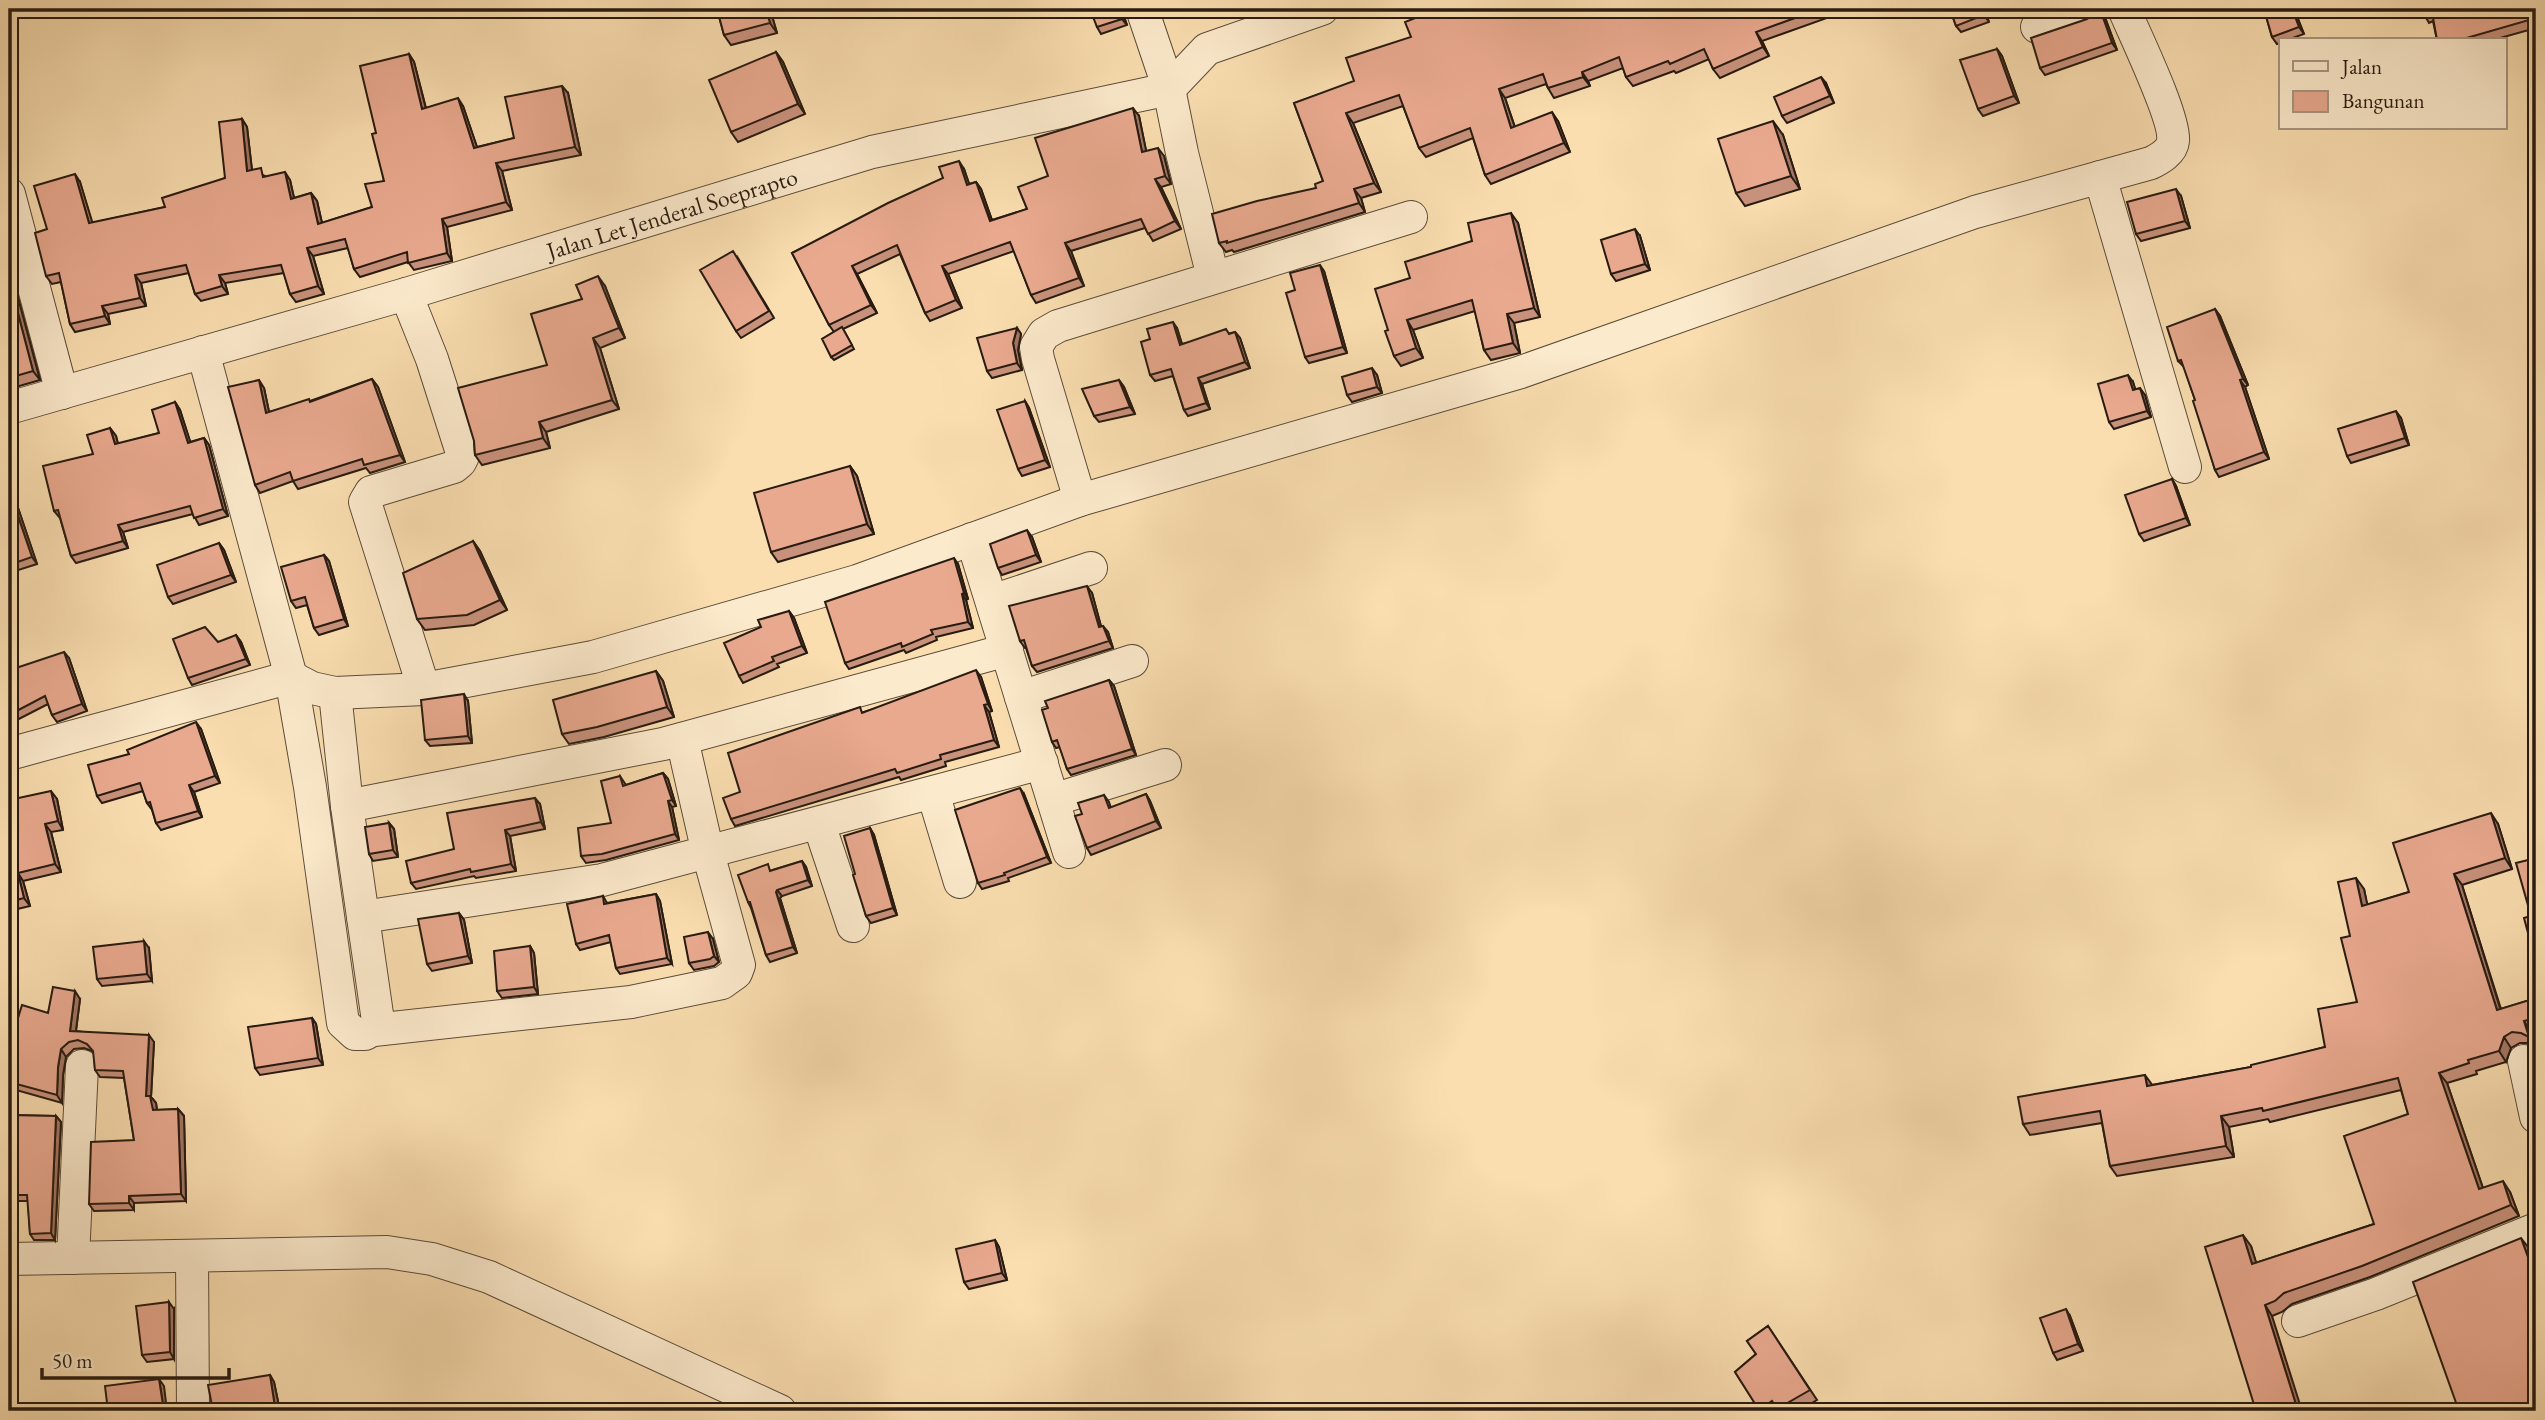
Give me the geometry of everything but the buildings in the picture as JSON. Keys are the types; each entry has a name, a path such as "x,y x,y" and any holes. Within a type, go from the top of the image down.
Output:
{"street":[{"path":"1142,9 1170,89 1182,153 1213,277"},
{"path":"1170,89 1207,49 1322,9"},
{"path":"2037,27 2085,9"},
{"path":"9,754 291,677 312,688 335,693 424,689 593,657 857,581 1080,500 1518,373 1975,212 2157,160 2168,151 2173,141 2166,107 2124,9"},
{"name":"Jalan Let Jenderal Soeprapto","path":"9,408 406,294 872,152 1170,89"},
{"path":"2100,177 2185,467"},
{"path":"9,194 62,393"},
{"path":"1080,500 1038,359 1036,347 1044,334 1058,326 1410,217"},
{"path":"406,294 432,359 463,456 454,467 371,492 365,502 424,689"},
{"path":"203,352 291,677 310,787 343,1023 355,1034 631,1002 727,980 736,973 739,965 708,853 682,739"},
{"path":"972,538 1069,852"},
{"path":"992,601 1091,568"},
{"path":"347,806 682,739 1007,650"},
{"path":"1021,697 1132,661"},
{"path":"335,693 347,806 377,1015 378,1024 374,1030"},
{"path":"363,916 603,880 1042,763"},
{"path":"1053,800 1165,765"},
{"path":"933,793 960,882"},
{"path":"819,824 853,926"},
{"path":"2524,1061 2536,1117"},
{"path":"73,1258 82,1066"},
{"path":"2298,1321 2376,1294 2536,1228"},
{"path":"9,1259 387,1252 432,1259 489,1278 780,1411"},
{"path":"192,1257 193,1411"}]}
